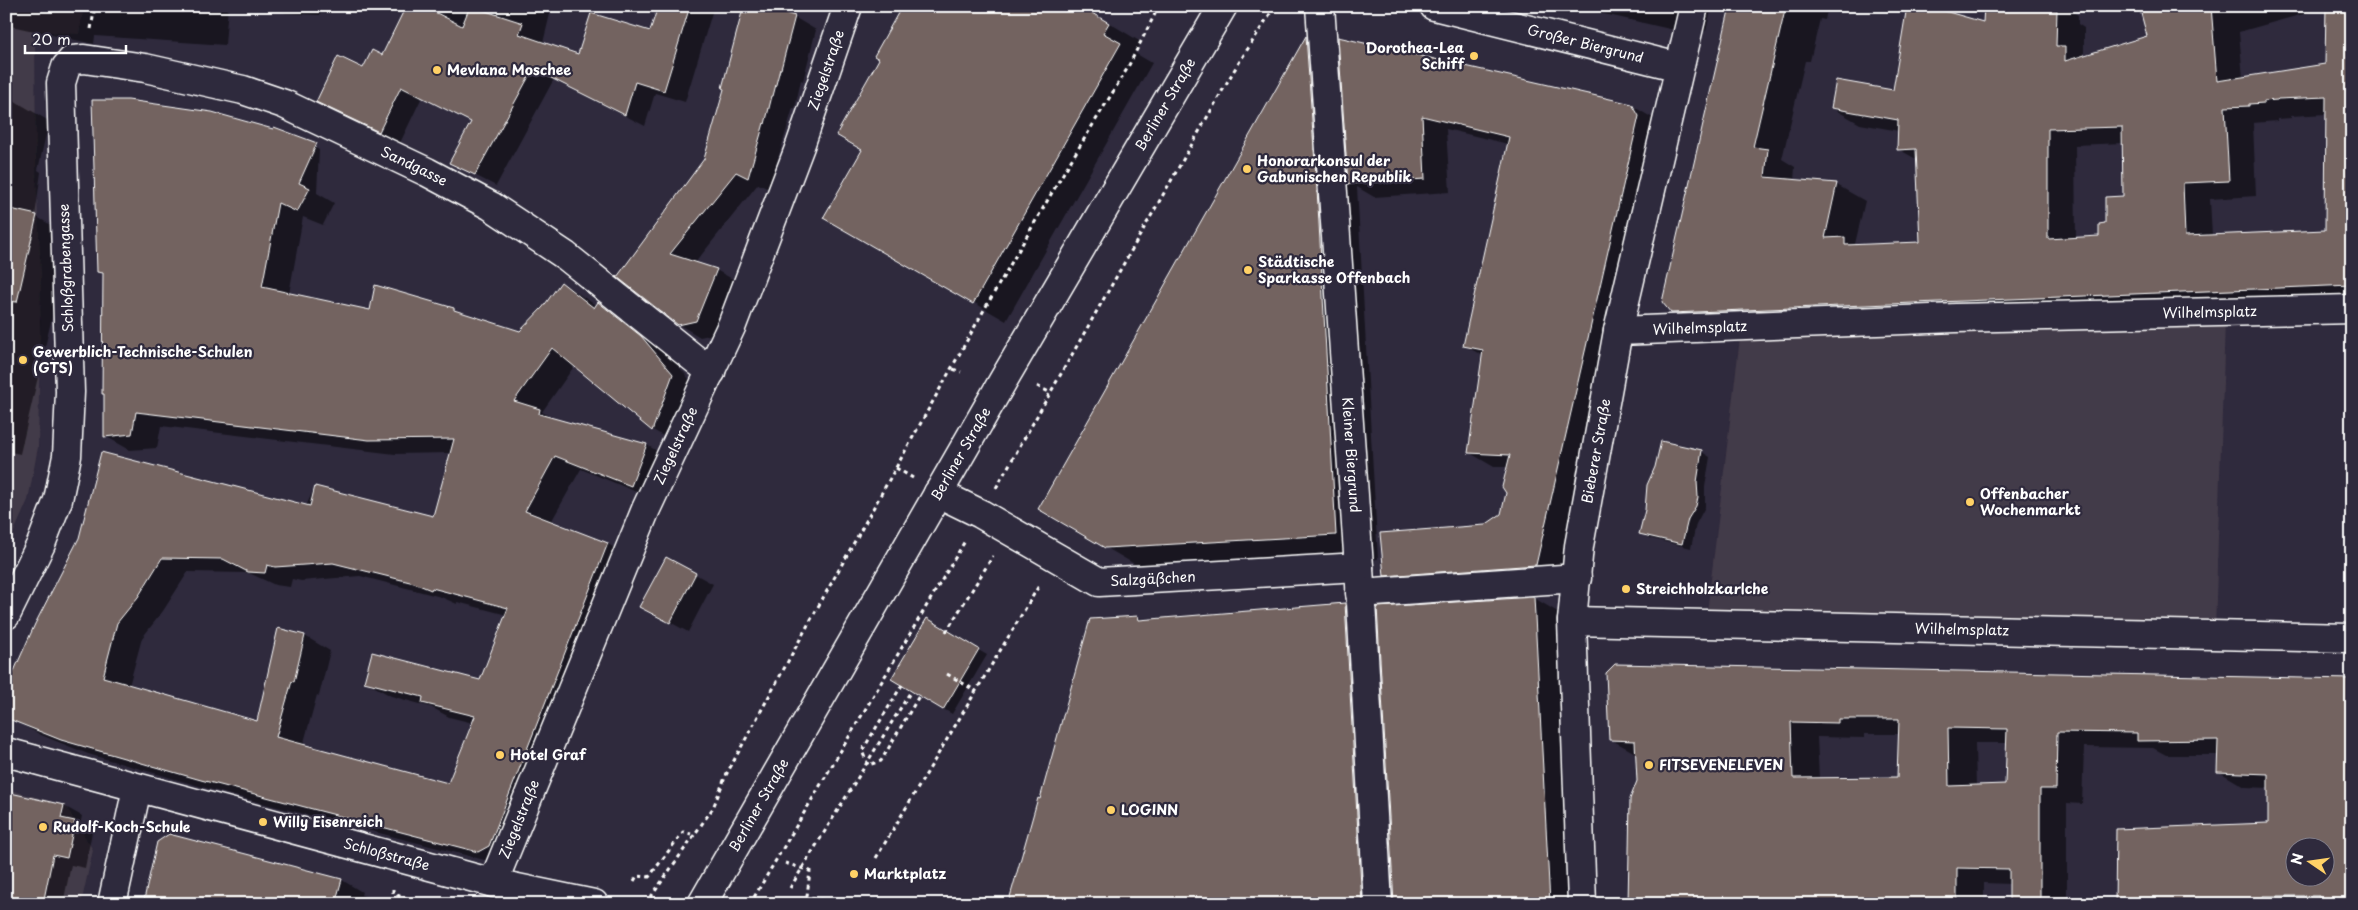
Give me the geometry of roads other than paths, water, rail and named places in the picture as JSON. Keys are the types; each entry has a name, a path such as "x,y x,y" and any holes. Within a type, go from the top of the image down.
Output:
{"street":[{"name":"Ziegelstraße","path":"493,883 646,509 732,325 800,146 848,6"},
{"name":"Berliner Straße","path":"702,904 1222,6"},
{"name":"Kleiner Biergrund","path":"1320,6 1360,580 1378,904"},
{"name":"Großer Biergrund","path":"1434,6 1679,67"},
{"name":"Bieberer Straße","path":"1582,904 1572,621 1579,546 1618,331 1694,6"},
{"name":"Sandgasse","path":"72,60 84,59 145,68 243,90 284,104 427,172 491,206 566,256 711,372"},
{"name":"Schloßgrabengasse","path":"6,615 41,544 58,500 66,456 70,392 61,84 66,67 72,60"},
{"name":"Wilhelmsplatz","path":"1618,331 1956,318 2352,309"},
{"name":"Salzgäßchen","path":"938,494 981,514 1100,582 1577,578"},
{"name":"Wilhelmsplatz","path":"1572,621 2352,638"},
{"name":"Schloßstraße","path":"6,752 493,883 594,904"},
{"path":"112,904 137,788"}],"place":[{"name":"Dorothea-Lea Schiff","path":"1474,56"},
{"name":"Mevlana Moschee","path":"437,70"},
{"name":"Honorarkonsul der Gabunischen Republik","path":"1247,169"},
{"name":"Städtische Sparkasse Offenbach","path":"1248,270"},
{"name":"Gewerblich-Technische-Schulen (GTS)","path":"23,360"},
{"name":"Offenbacher Wochenmarkt","path":"1970,502"},
{"name":"Streichholzkarlche","path":"1626,589"},
{"name":"Hotel Graf","path":"500,755"},
{"name":"FITSEVENELEVEN","path":"1649,765"},
{"name":"LOGINN","path":"1111,810"},
{"name":"Willy Eisenreich","path":"263,822"},
{"name":"Rudolf-Koch-Schule","path":"43,827"},
{"name":"Marktplatz","path":"854,874"}]}
